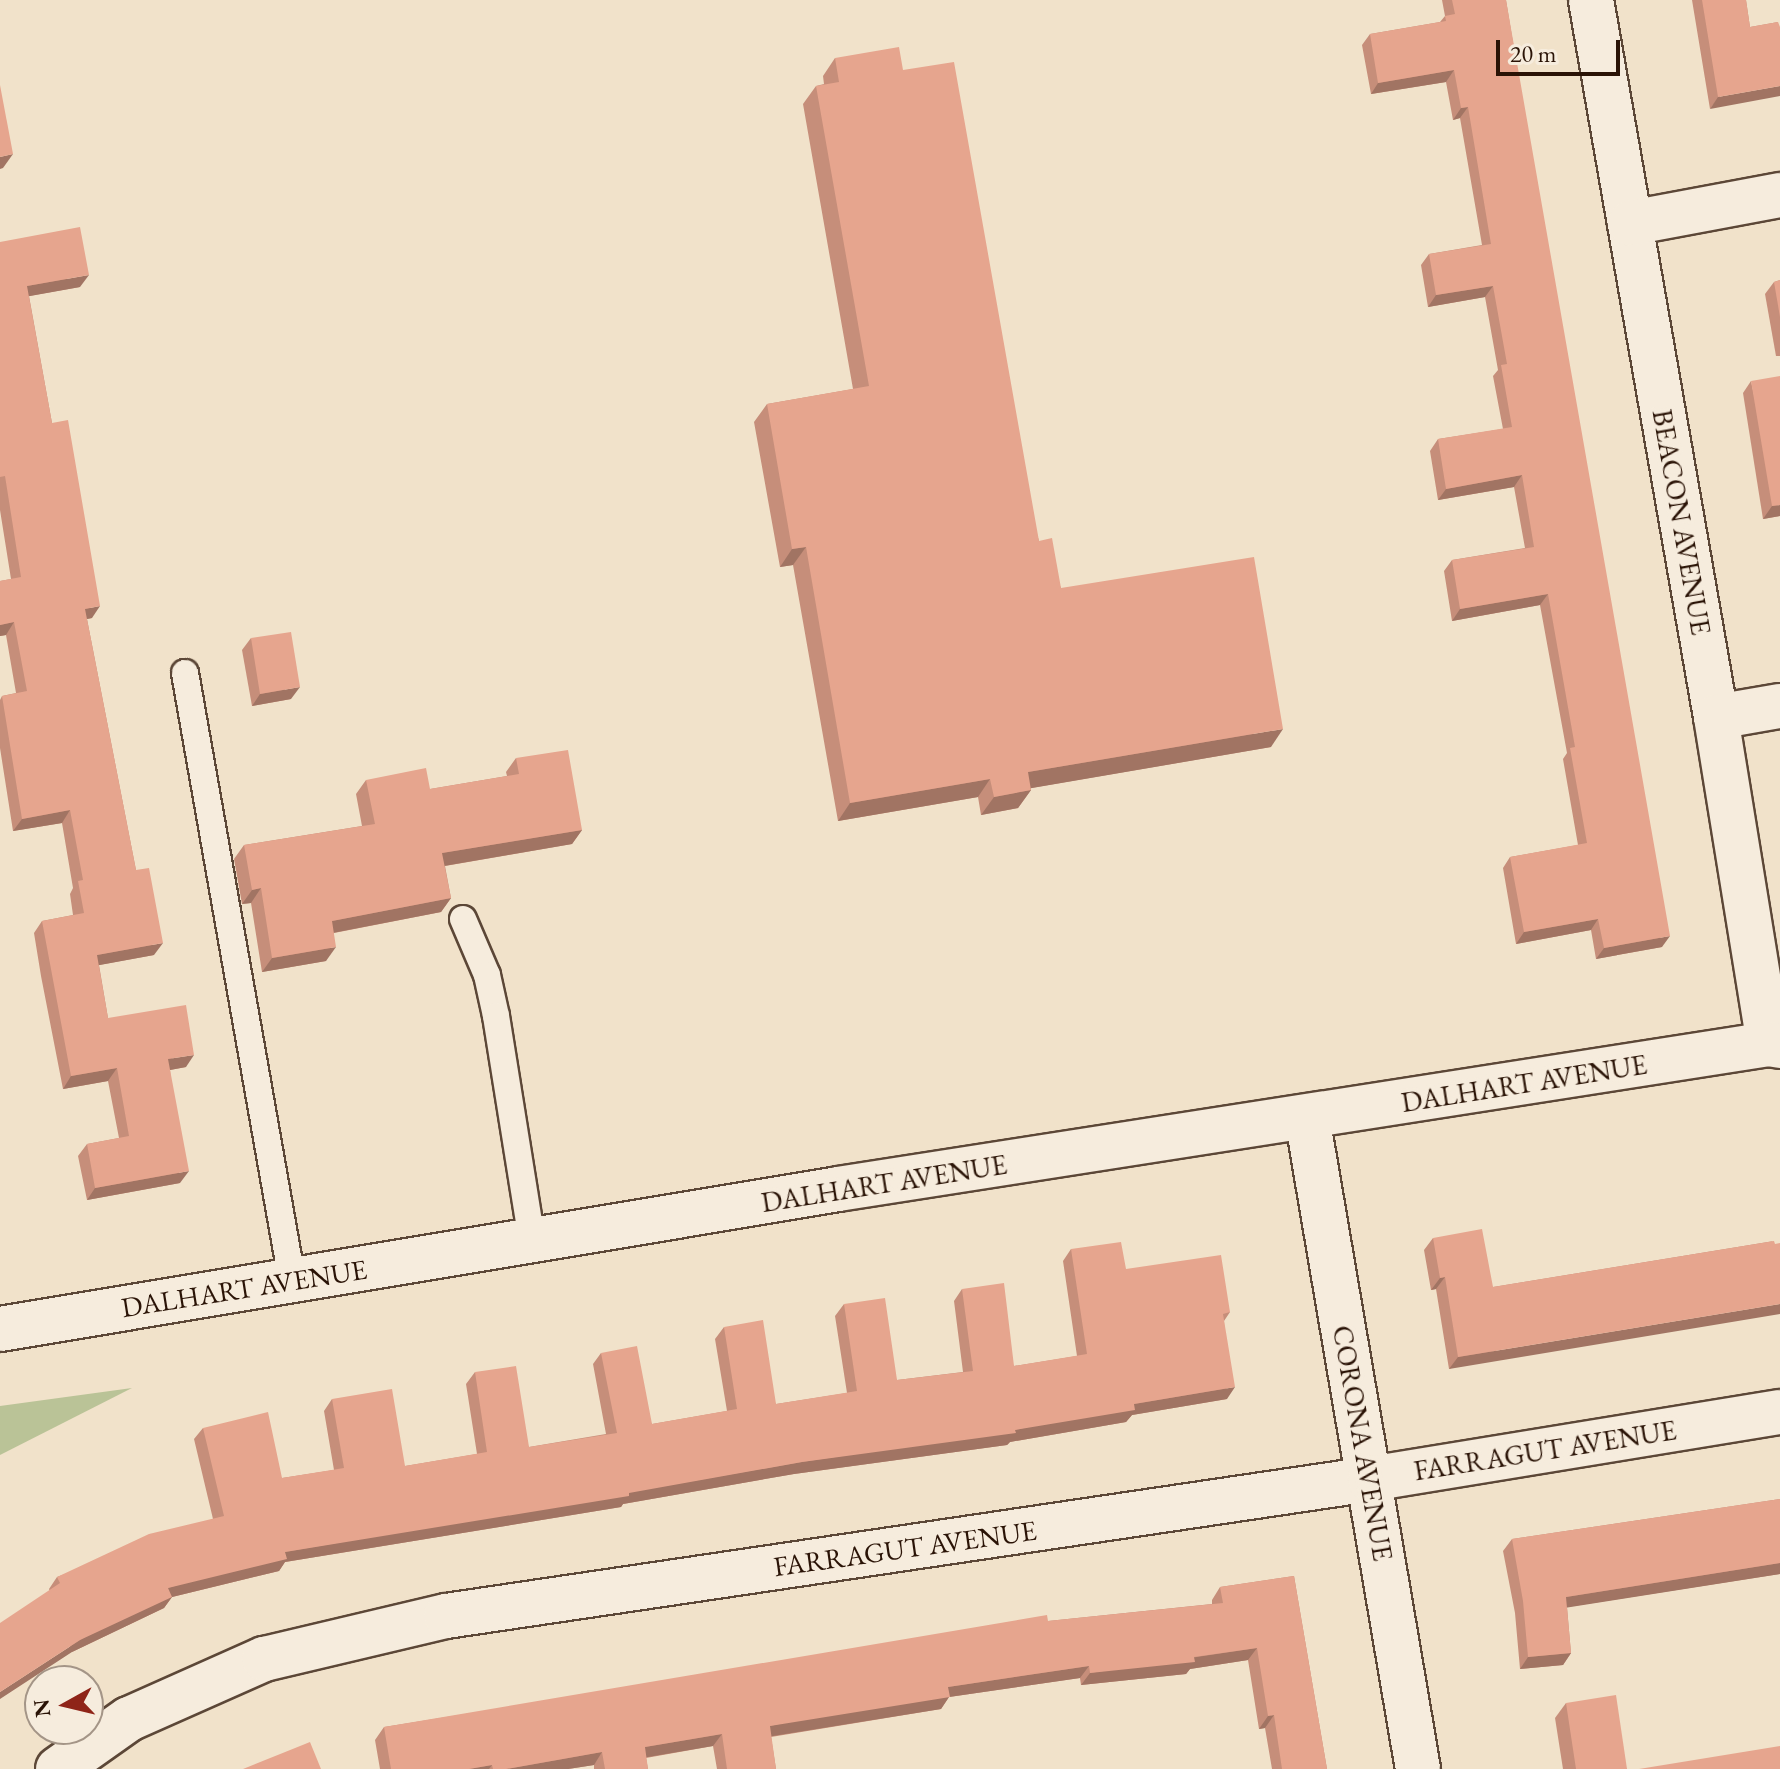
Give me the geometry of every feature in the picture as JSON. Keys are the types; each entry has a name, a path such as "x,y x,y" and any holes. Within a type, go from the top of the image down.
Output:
{"street":[{"name":"BEACON AVENUE","path":"1591,0 1776,1043"},
{"path":"1630,223 1780,195"},
{"path":"1716,717 1780,706"},
{"name":"DALHART AVENUE","path":"0,1329 532,1240 1776,1043"},
{"name":"CORONA AVENUE","path":"1307,1117 1418,1769"},
{"name":"FARRAGUT AVENUE","path":"58,1769 129,1719 264,1659 446,1616 1370,1479 1780,1412"}],"lane":[{"path":"185,673 292,1280"},
{"path":"463,919 487,975 496,1016 532,1240"}],"green space":[{"path":"132,1388 0,1455 0,1406"}],"building":[{"path":"1452,0 1506,0 1670,936 1604,948 1598,919 1524,932 1510,857 1587,843 1570,748 1575,747 1548,594 1460,609 1452,560 1534,547 1522,475 1446,489 1438,439 1512,427 1501,365 1507,364 1493,286 1436,295 1429,254 1491,244 1468,107 1461,108 1454,70 1378,83 1370,34 1446,21 1445,16 1455,14"},
{"path":"1702,0 1746,0 1750,27 1778,22 1780,86 1718,97"},
{"path":"899,47 903,70 954,62 1039,541 1052,538 1061,588 1254,557 1283,729 1028,772 1031,790 994,797 990,779 850,803 806,547 792,549 767,404 869,386 816,86 839,82 835,58"},
{"path":"0,85 13,154 0,157"},
{"path":"80,227 89,275 27,286 52,423 68,420 100,606 85,609 136,870 149,868 163,943 97,955 108,1018 186,1005 194,1055 168,1059 189,1171 95,1188 87,1144 129,1136 117,1068 71,1076 42,921 84,913 78,881 83,880 70,810 22,819 2,696 27,691 14,622 0,625 0,581 21,577 5,476 0,477 0,242"},
{"path":"1780,280 1780,317 1774,282"},
{"path":"1780,376 1780,505 1772,506 1751,381"},
{"path":"291,632 300,687 260,694 251,638"},
{"path":"568,750 582,830 442,853 451,898 332,921 336,947 272,958 261,888 252,890 244,845 375,824 366,780 426,768 430,789 519,774 516,758"},
{"path":"1482,1229 1493,1287 1774,1241 1775,1244 1780,1243 1780,1304 1458,1357 1445,1277 1440,1278 1433,1238"},
{"path":"1121,1242 1126,1269 1221,1255 1230,1312 1223,1314 1235,1387 1134,1404 1135,1410 1015,1430 1016,1433 802,1462 629,1493 629,1496 285,1552 287,1559 168,1588 172,1597 80,1640 42,1665 24,1665 24,1676 0,1692 0,1623 60,1583 57,1577 149,1534 224,1516 203,1428 268,1412 282,1478 344,1468 332,1399 392,1389 405,1466 487,1452 475,1372 516,1366 529,1447 617,1433 601,1353 637,1346 652,1424 737,1409 724,1327 763,1320 776,1404 857,1391 844,1304 885,1298 897,1380 973,1371 962,1289 1004,1283 1014,1366 1087,1354 1071,1249"},
{"path":"1780,1499 1780,1563 1566,1597 1571,1653 1528,1657 1523,1601 1512,1539"},
{"path":"1294,1576 1327,1769 1282,1769 1274,1715 1268,1716 1257,1648 1194,1657 1195,1662 1090,1673 1089,1666 948,1687 950,1697 770,1726 776,1769 727,1769 722,1734 645,1747 648,1769 605,1769 602,1752 506,1769 493,1769 492,1765 469,1769 391,1769 384,1727 1047,1615 1048,1621 1223,1603 1220,1587"},
{"path":"1616,1695 1627,1769 1576,1769 1566,1703"},
{"path":"310,1742 321,1769 243,1769"},
{"path":"1780,1746 1780,1769 1639,1769"}]}
